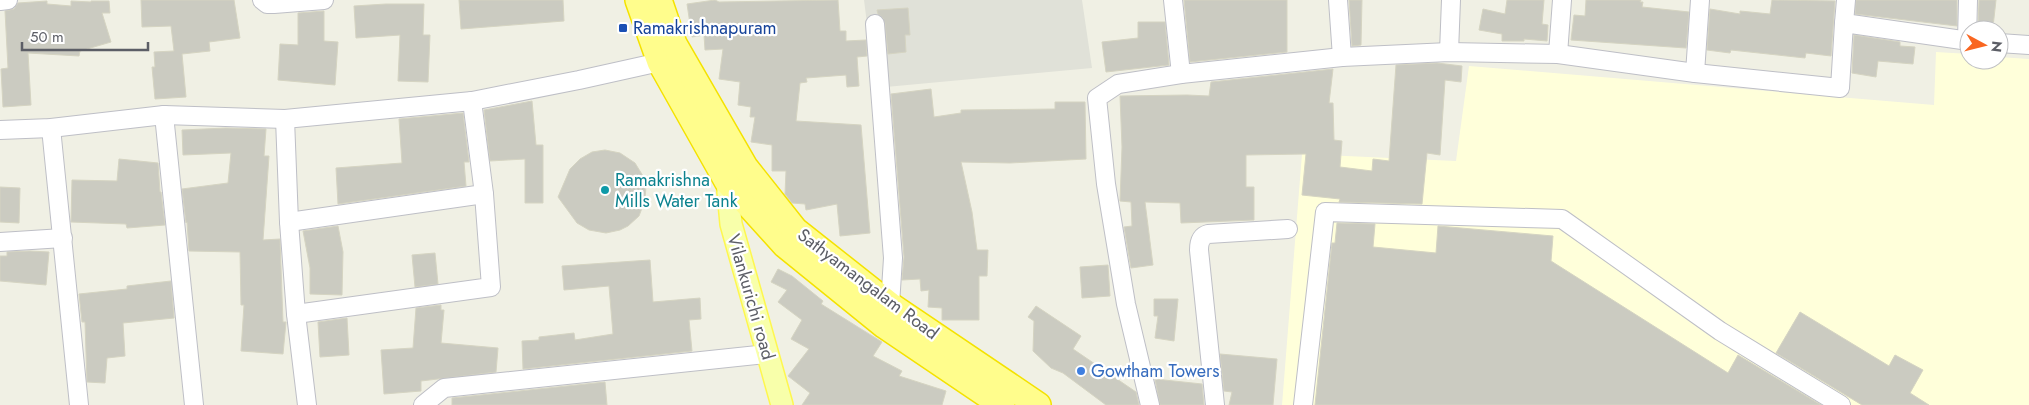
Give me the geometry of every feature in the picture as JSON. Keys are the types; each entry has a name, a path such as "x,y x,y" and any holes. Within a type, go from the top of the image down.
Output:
{"highway":[{"path":"638,0 660,62 785,245 885,326 1002,405"},
{"name":"Sathyamangalam Road","path":"659,0 674,44 736,174 795,230 890,305 1038,405"}],"main road":[{"name":"Vilankurichi road","path":"736,174 731,224 782,405"}],"street":[{"path":"0,1 8,0"},
{"path":"262,0 267,4 324,0"},
{"path":"1173,0 1180,74"},
{"path":"1338,0 1342,57"},
{"path":"1449,52 1451,0"},
{"path":"1558,54 1562,0"},
{"path":"1695,73 1700,0"},
{"path":"1150,405 1126,304 1106,184 1097,98 1118,84 1180,74 1342,57 1449,52 1558,54 1695,73 1840,88 1846,0"},
{"path":"1968,0 1968,20"},
{"path":"1844,23 1959,40"},
{"path":"875,24 893,258 890,305"},
{"path":"2009,44 2029,46"},
{"path":"0,130 51,128 164,114 285,119 472,101 660,62"},
{"path":"296,314 491,287 484,194 472,101"},
{"path":"164,114 194,405"},
{"path":"285,119 289,222 296,314 308,405"},
{"path":"51,128 79,405"},
{"path":"289,222 484,194"},
{"path":"1303,405 1325,212 1562,219 1720,331 1841,405"},
{"path":"1215,405 1199,250 1200,240 1204,235 1208,234 1288,229"},
{"path":"0,242 63,238"},
{"path":"423,405 444,388 767,354"}],"shaded area":[{"path":"864,0 1082,0 1092,68 875,88"},
{"path":"1936,52 1959,53 1959,70 2009,70 2009,58 2029,59 2029,405 1282,405 1302,154 1456,161 1469,66 1934,105"}],"building":[{"path":"141,0 234,0 240,38 209,42 210,51 182,54 186,97 155,99 152,67 155,67 154,52 174,51 171,26 142,27"},
{"path":"459,0 563,0 564,21 461,29"},
{"path":"715,0 719,2 838,0 840,31 846,31 846,41 866,40 867,56 857,57 859,86 847,87 846,75 806,78 807,82 800,83 796,121 861,125 870,233 840,236 837,204 806,210 805,204 792,203 785,194 786,171 772,171 772,145 751,142 755,117 750,117 751,107 738,105 740,82 719,79 723,49 705,50 704,35 692,37 687,4"},
{"path":"1184,0 1287,0 1287,52 1190,62"},
{"path":"1349,0 1362,0 1361,45 1352,46"},
{"path":"1507,0 1544,0 1542,24 1548,25 1547,41 1524,39 1524,41 1502,41 1502,34 1479,30 1483,9 1505,14"},
{"path":"1586,0 1641,0 1640,2 1643,2 1642,7 1689,12 1686,48 1571,40 1574,15 1585,16"},
{"path":"1772,0 1835,1 1831,56 1806,53 1805,58 1731,50 1730,53 1707,50 1710,9 1740,14 1740,11 1770,14"},
{"path":"1856,0 1957,0 1957,26 1855,14"},
{"path":"1979,0 1996,0 1994,20 1978,20"},
{"path":"47,1 47,4 71,6 71,1 109,1 110,13 102,13 111,42 80,51 79,56 28,53 31,105 3,107 1,69 8,68 5,11 14,9 18,3"},
{"path":"424,4 423,35 430,35 428,82 398,81 400,35 356,38 354,6"},
{"path":"908,8 910,35 905,35 906,52 888,54 885,23 877,10"},
{"path":"324,11 324,41 338,42 335,85 278,80 280,44 298,45 298,13"},
{"path":"1138,22 1165,22 1169,65 1106,72 1102,42 1138,38"},
{"path":"1854,35 1900,42 1900,46 1915,47 1913,64 1878,61 1876,77 1852,73"},
{"path":"1437,63 1462,66 1461,82 1445,80 1440,155 1427,153 1422,204 1339,202 1340,199 1302,195 1306,154 1246,155 1246,187 1254,187 1254,220 1181,223 1180,203 1145,202 1153,265 1131,268 1124,227 1132,226 1131,202 1120,201 1122,147 1120,96 1209,96 1211,82 1333,69 1329,103 1333,103 1334,140 1342,141 1340,167 1372,171 1373,159 1389,161 1396,65"},
{"path":"931,89 934,117 961,113 961,110 1055,109 1055,102 1085,102 1086,159 1010,163 961,162 972,212 977,250 988,250 987,276 979,276 979,320 942,320 942,308 928,307 929,290 921,291 920,279 902,280 904,257 891,94"},
{"path":"532,101 536,145 543,145 543,203 525,203 525,159 490,161 484,110"},
{"path":"463,113 469,162 464,162 466,186 338,204 336,168 402,163 399,119"},
{"path":"266,129 264,156 269,156 263,240 280,239 283,322 286,322 283,354 241,351 244,305 241,305 240,252 189,251 182,189 228,183 231,153 183,155 182,130"},
{"name":"Ramakrishna Mills Water Tank","path":"605,150 620,153 635,163 643,176 646,186 645,200 639,216 628,226 606,233 589,230 577,223 558,197 570,169 580,159 592,152"},
{"path":"119,159 158,163 165,225 127,228 126,224 71,222 72,180 117,181"},
{"path":"0,187 20,188 19,223 0,222"},
{"path":"1337,223 1375,224 1373,247 1436,253 1438,226 1553,236 1551,261 1728,373 1738,355 1821,405 1315,405 1332,243 1335,243"},
{"path":"338,226 343,252 342,295 310,294 310,268 303,231"},
{"path":"7,252 49,252 46,285 0,281 0,256 7,256"},
{"path":"435,253 438,284 415,287 412,255"},
{"path":"650,260 653,302 700,298 701,319 689,320 692,351 523,369 522,341 539,340 539,337 574,333 575,340 613,334 609,286 564,290 562,266"},
{"path":"1108,265 1110,296 1082,298 1080,267"},
{"path":"778,269 792,276 823,301 821,304 882,342 873,356 902,371 899,376 946,391 942,405 802,405 810,393 788,376 809,349 791,339 802,320 778,302 787,290 771,282"},
{"path":"171,281 174,318 123,323 125,356 107,358 105,383 87,382 85,322 82,322 79,294 127,289 127,286"},
{"path":"1154,299 1178,299 1174,341 1155,338 1158,316 1154,316"},
{"path":"441,305 441,310 444,310 441,343 498,348 496,372 421,381 421,391 384,394 381,350 413,348 416,308"},
{"name":"Gowtham Towers","path":"1036,306 1081,336 1073,349 1136,392 1139,405 1106,405 1063,373 1051,368 1033,351 1034,321 1028,317"},
{"path":"1800,312 1889,366 1895,355 1923,370 1910,393 1929,405 1862,405 1776,353"},
{"path":"347,318 349,355 320,357 318,322"},
{"path":"1220,354 1277,359 1273,405 1229,405 1232,392 1224,391"},
{"path":"1155,379 1202,384 1204,405 1160,405"},
{"path":"605,382 607,405 452,405 452,398"}],"place":[{"name":"Ramakrishnapuram","path":"623,28"},
{"name":"Ramakrishna Mills Water Tank","path":"605,190"},
{"name":"Gowtham Towers","path":"1081,371"}]}
